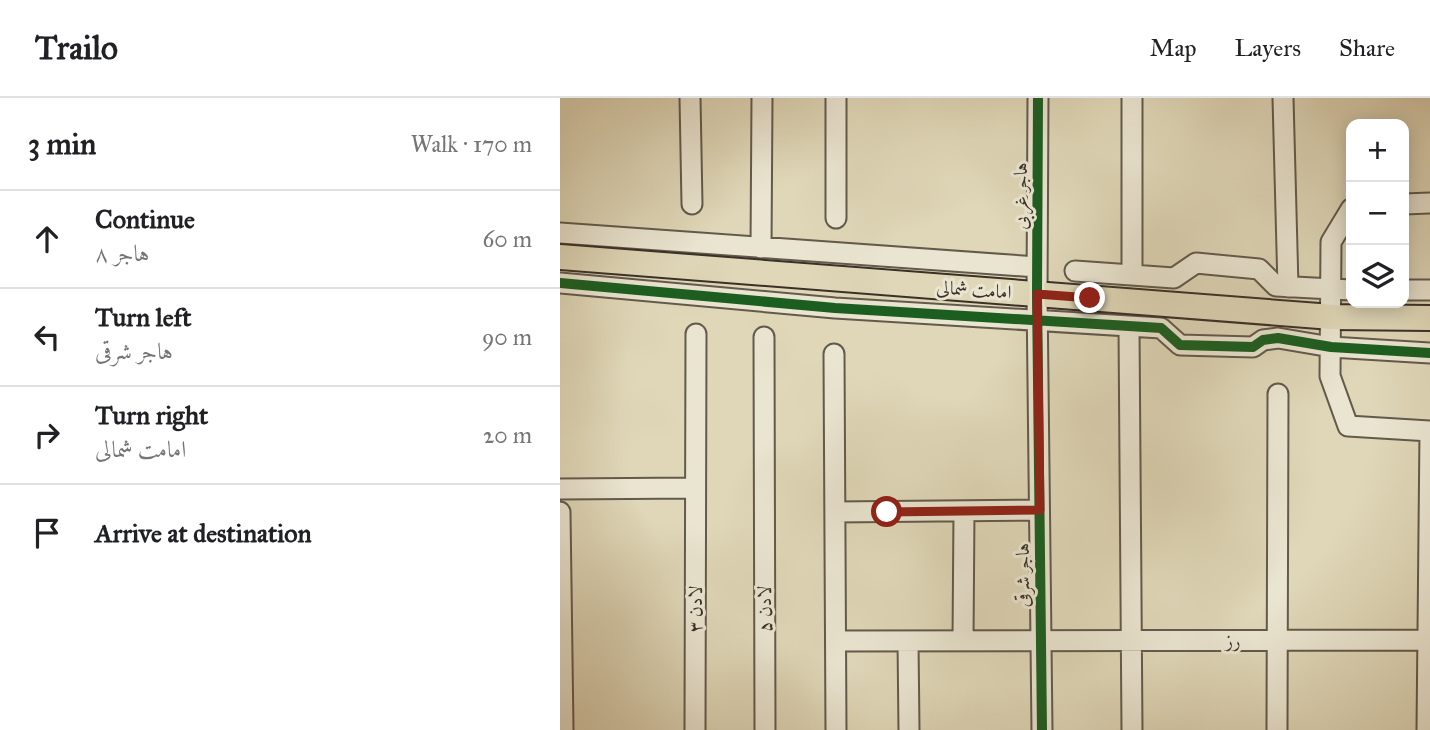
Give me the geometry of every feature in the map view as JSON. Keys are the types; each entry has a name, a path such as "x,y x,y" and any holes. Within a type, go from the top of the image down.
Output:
{"main road":[{"name":"امامت شمالی","path":"560,257 1332,317 1430,318"}],"street":[{"path":"761,248 762,98"},
{"path":"836,98 836,218"},
{"name":"هاجر غربی","path":"1037,294 1038,98"},
{"path":"1132,98 1132,274"},
{"path":"1283,98 1288,287"},
{"path":"690,104 692,204"},
{"path":"1409,204 1430,203"},
{"path":"1346,217 1331,242 1342,290 1332,317 1330,376 1348,426 1430,431 1426,554 1427,730"},
{"path":"560,233 1037,267"},
{"path":"1075,271 1174,278 1196,263 1259,269 1276,286 1342,290"},
{"path":"560,283 807,305 1161,328 1180,345 1253,347 1263,340 1278,338 1331,346 1430,353"},
{"path":"1409,290 1430,290"},
{"name":"هاجر شرقی","path":"1037,294 1042,730"},
{"path":"1129,327 1132,730"},
{"name":"لادن ۳","path":"695,730 696,334"},
{"name":"لادن ۵","path":"764,337 762,487 765,730"},
{"path":"834,354 836,730"},
{"path":"1278,394 1278,730"},
{"path":"560,489 695,488"},
{"path":"835,512 1040,510"},
{"path":"963,641 964,511"},
{"path":"560,512 563,730"},
{"name":"رز","path":"836,641 1426,640"},
{"path":"908,641 909,730"}],"cycle path":[{"path":"1038,98 1037,294 1042,730"},
{"path":"560,283 835,308 1161,328 1180,345 1253,347 1263,340 1278,338 1331,347 1430,353"}],"route":[{"path":"887,512 1040,510 1037,294 1090,298"}]}
